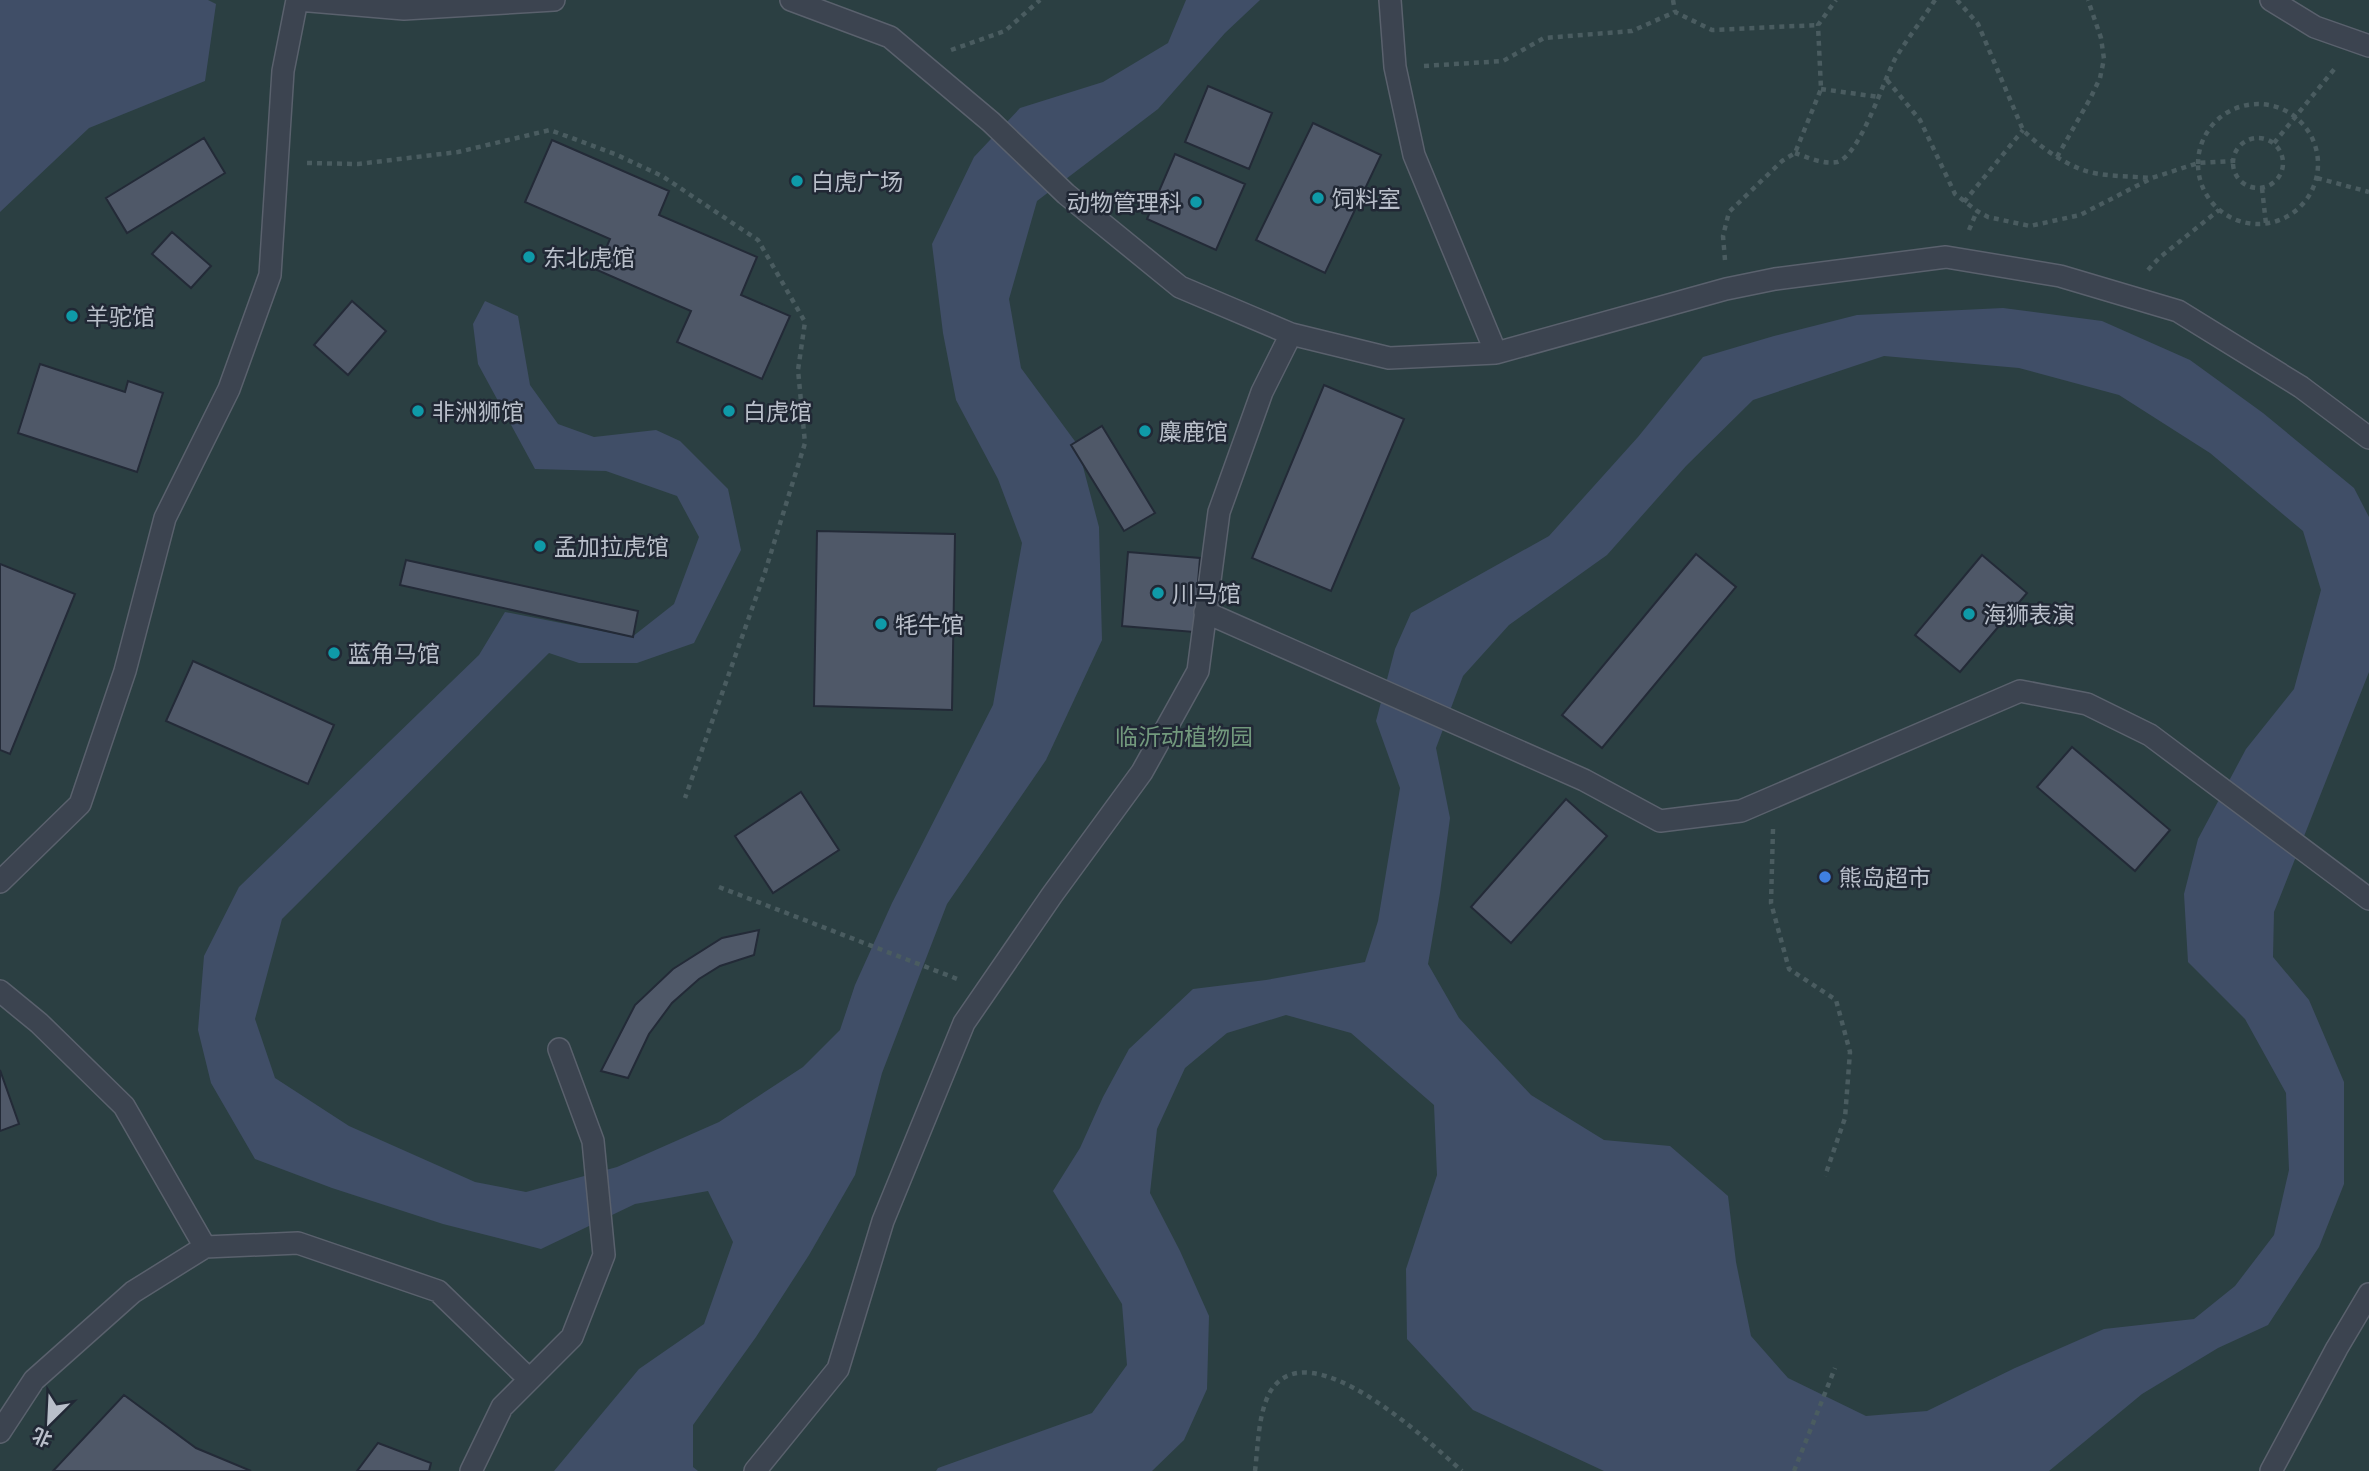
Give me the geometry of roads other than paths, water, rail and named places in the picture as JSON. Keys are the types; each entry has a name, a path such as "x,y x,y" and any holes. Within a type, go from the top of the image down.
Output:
{"lane":[{"path":"0,882 80,804 125,671 165,518 229,389 270,275 283,71 297,0 404,9 554,0"},
{"path":"791,0 890,37 991,122 1066,194 1180,287 1291,334 1389,358 1496,353 1726,289 1775,279 1946,257 2060,276 2178,312 2301,387 2369,438"},
{"path":"1390,0 1395,67 1414,155 1496,353"},
{"path":"2271,0 2315,27 2363,44"},
{"path":"755,1471 838,1369 883,1221 964,1023 1052,895 1142,772 1198,671 1219,512 1262,392 1291,334"},
{"path":"1205,612 1584,779 1660,821 1741,811 2020,691 2087,704 2150,735 2369,899"},
{"path":"0,991 38,1023 124,1106 205,1247"},
{"path":"471,1471 502,1407 572,1337 604,1255 593,1141 559,1049"},
{"path":"0,1432 34,1380 133,1292 205,1247 298,1243 438,1292 530,1379"},
{"path":"2271,1471 2369,1294"}],"water":[{"path":"0,0 208,0 216,4 205,81 89,128 0,212"},
{"path":"1186,0 1260,0 1225,33 1158,109 1037,201 1009,299 1021,368 1077,444 1099,527 1102,640 1046,760 947,904 882,1073 855,1175 809,1255 756,1337 693,1425 693,1467 698,1471 554,1471 639,1369 704,1324 733,1242 708,1191 635,1204 541,1249 443,1224 332,1188 255,1159 211,1083 198,1030 204,956 239,887 479,655 505,612 632,637 674,604 699,537 677,496 606,471 535,469 478,364 473,324 485,301 518,316 530,385 558,424 594,437 656,430 680,441 728,489 741,550 694,643 637,663 579,663 549,653 282,919 255,1019 275,1078 349,1126 475,1182 526,1192 617,1167 719,1122 803,1067 840,1030 855,985 892,903 993,705 1022,543 998,479 956,400 943,333 932,244 974,157 1020,108 1103,82 1168,43"},
{"path":"2003,308 2102,321 2190,360 2263,413 2354,488 2369,517 2369,672 2274,912 2273,957 2309,1000 2344,1082 2344,1184 2319,1247 2268,1325 2218,1348 2142,1394 2049,1471 1604,1471 1473,1410 1407,1339 1406,1269 1437,1175 1434,1105 1351,1033 1286,1015 1227,1033 1185,1068 1157,1129 1150,1193 1209,1316 1207,1389 1184,1440 1152,1471 936,1471 938,1468 1092,1413 1127,1365 1122,1304 1053,1191 1080,1148 1129,1049 1193,989 1266,980 1365,962 1378,921 1400,788 1376,721 1395,649 1411,613 1549,536 1638,437 1703,357 1857,315","holes":["1884,356 2019,368 2119,395 2210,453 2303,531 2321,590 2294,689 2246,749 2198,839 2184,894 2188,962 2245,1019 2286,1093 2289,1170 2274,1235 2235,1286 2194,1319 2104,1329 1927,1411 1866,1416 1788,1378 1751,1336 1736,1262 1728,1196 1670,1146 1604,1140 1531,1095 1459,1018 1428,964 1450,818 1436,748 1463,676 1509,625 1607,555 1686,466 1753,400"]}],"place":[{"name":"白虎广场","path":"797,181"},
{"name":"饲料室","path":"1318,198"},
{"name":"动物管理科","path":"1196,202"},
{"name":"东北虎馆","path":"529,257"},
{"name":"羊驼馆","path":"72,316"},
{"name":"非洲狮馆","path":"418,411"},
{"name":"白虎馆","path":"729,411"},
{"name":"麋鹿馆","path":"1145,431"},
{"name":"孟加拉虎馆","path":"540,546"},
{"name":"川马馆","path":"1158,593"},
{"name":"海狮表演","path":"1969,614"},
{"name":"牦牛馆","path":"881,624"},
{"name":"蓝角马馆","path":"334,653"},
{"name":"熊岛超市","path":"1825,877"}],"park label":[{"name":"临沂动植物园","path":"1184,736"}]}
